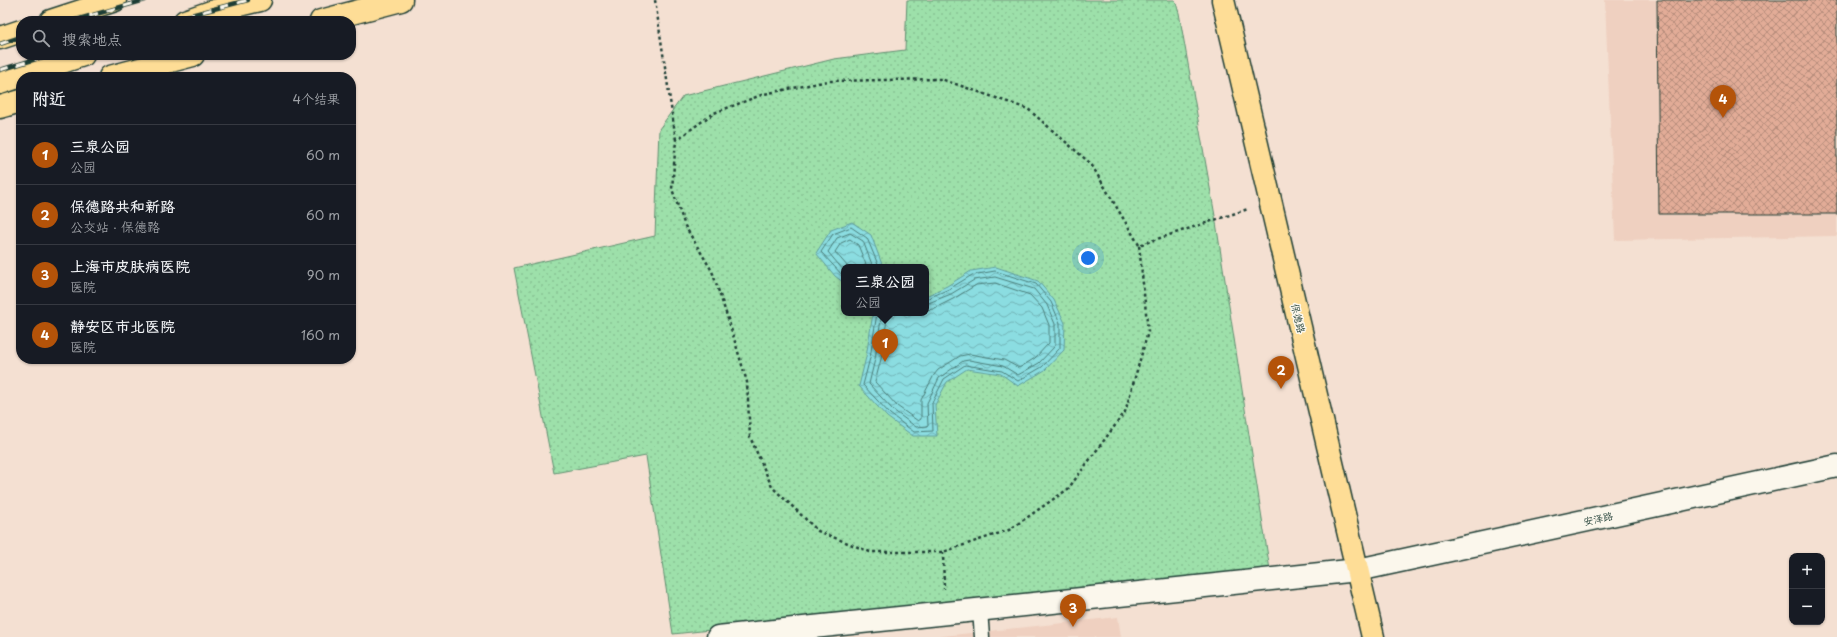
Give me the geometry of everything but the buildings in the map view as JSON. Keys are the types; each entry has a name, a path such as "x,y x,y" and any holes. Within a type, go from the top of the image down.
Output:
{"main road":[{"path":"66,16 115,0"},
{"path":"200,16 260,0"},
{"path":"340,16 400,0"},
{"name":"保德路","path":"1223,0 1373,637"},
{"path":"0,38 16,33"},
{"path":"33,72 68,60"},
{"path":"129,72 174,60"},
{"path":"0,83 16,78"},
{"path":"0,106 16,102"}],"street":[{"name":"安泽路","path":"718,637 1358,570 1837,466"}],"lane":[{"path":"980,610 982,637"}],"path":[{"path":"655,0 676,140 672,189 685,226 712,271 730,325 747,382 750,437 772,487 818,531 870,552 943,552 1009,530 1068,489 1125,412 1148,332 1139,245 1091,164 1028,109 941,79 828,82 764,94 714,113 676,140"},
{"path":"1139,245 1271,202"},
{"path":"943,552 944,614"}],"shaded area":[{"path":"1605,0 1837,0 1837,236 1615,240"},
{"path":"1118,617 1121,637 934,637"}],"green space":[{"path":"907,0 1175,0 1179,13 1215,216 1270,570 673,634 646,456 554,473 514,268 655,236 659,129 683,96 834,59 905,50"}],"water":[{"path":"852,222 871,235 882,264 841,264 841,281 835,276 816,253 831,230"},
{"path":"996,267 1038,281 1054,300 1065,323 1064,350 1045,370 1018,386 1001,374 967,369 947,382 935,405 937,436 913,436 887,417 859,386 866,357 873,316 929,316 929,295 947,286 971,271"}],"railway":[{"path":"89,16 145,0"},
{"path":"187,16 248,0"},
{"path":"0,44 16,39"},
{"path":"0,70 33,60"}],"place":[{"name":"静安区市北医院","path":"1723,118"},
{"name":"三泉公园","path":"885,362"},
{"name":"保德路共和新路","path":"1281,389"},
{"name":"上海市皮肤病医院","path":"1073,627"}]}
